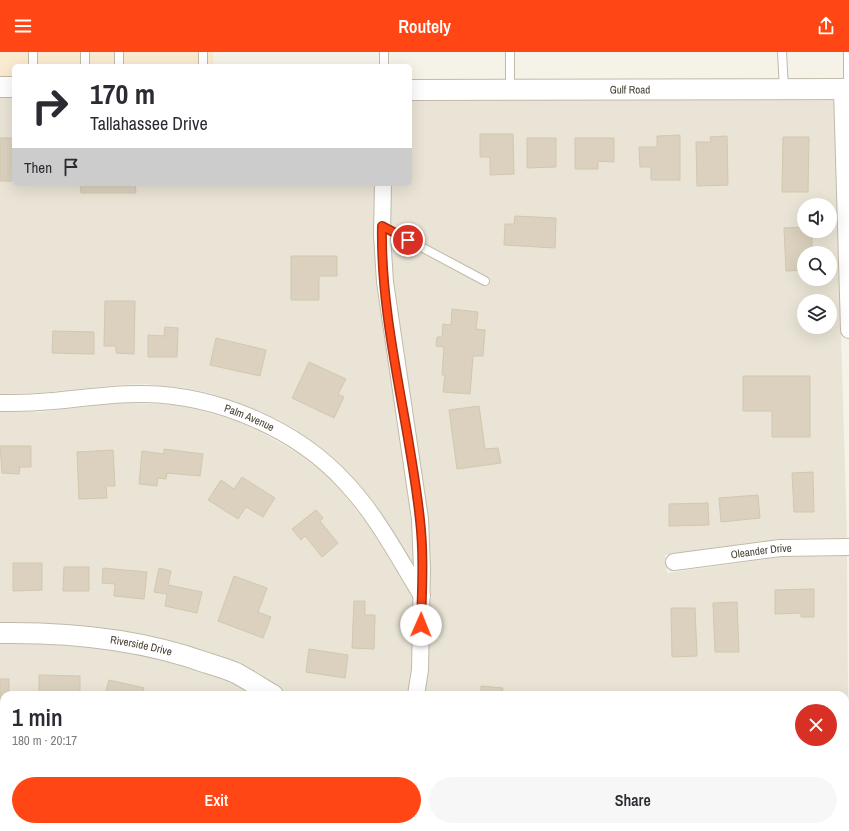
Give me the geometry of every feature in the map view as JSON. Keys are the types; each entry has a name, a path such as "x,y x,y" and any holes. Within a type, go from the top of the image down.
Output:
{"street":[{"path":"0,87 12,87"},
{"name":"Gulf Road","path":"412,90 846,89"},
{"path":"846,89 849,330"},
{"path":"383,186 382,226 384,282 420,519 422,596 420,670 417,691"},
{"name":"Palm Avenue","path":"0,403 38,402 121,394 158,394 182,396 208,402 256,419 303,446 326,463 346,482 378,524 422,596"},
{"name":"Oleander Drive","path":"674,562 780,548 849,547"},
{"name":"Riverside Drive","path":"0,633 34,632 132,642 184,655 235,673 266,691"}],"lane":[{"path":"33,52 33,64"},
{"path":"85,52 85,64"},
{"path":"119,52 119,64"},
{"path":"203,52 203,64"},
{"path":"510,52 510,90"},
{"path":"782,52 784,89"},
{"path":"846,89 848,52"},
{"path":"382,226 485,281"}],"shaded area":[{"path":"0,52 213,52 213,64 12,64 12,78 0,78"},
{"path":"0,96 12,96 12,186 374,186 376,283 412,520 414,567 384,518 351,475 307,438 259,411 210,393 184,388 145,384 38,393 0,394"},
{"path":"834,98 837,198 797,198 797,238 837,238 837,200 847,538 780,539 665,555 667,573 781,557 847,556 848,691 425,691 429,662 429,600 432,598 430,593 428,518 393,282 390,235 391,186 412,186 412,99"},
{"path":"121,403 181,405 231,419 252,427 299,454 321,471 340,489 372,530 413,598 412,669 408,691 284,691 239,665 0,624 0,412 39,412"},
{"path":"0,642 80,645 131,652 183,664 232,681 249,691 0,691"}],"building":[{"path":"480,134 513,134 514,174 490,175 490,157 480,157"},
{"path":"680,135 680,180 651,180 651,167 640,167 639,147 657,147 657,136"},
{"path":"727,136 728,185 697,186 696,142 711,142 710,137"},
{"path":"783,137 809,137 808,192 782,192"},
{"path":"0,138 12,138 12,181 0,181"},
{"path":"527,138 556,138 556,167 527,168"},
{"path":"575,138 614,138 614,162 598,161 598,169 575,169"},
{"path":"80,186 135,186 136,193 81,193"},
{"path":"515,216 556,218 555,248 504,245 505,224 514,224"},
{"path":"797,227 797,238 812,238 812,246 797,246 797,270 786,271 784,228"},
{"path":"291,256 337,256 337,276 319,276 319,300 291,300"},
{"path":"105,301 135,301 134,354 116,353 116,346 104,346"},
{"path":"452,309 478,312 476,329 485,330 483,356 473,356 470,394 443,392 445,375 442,375 444,347 436,346 437,337 442,337 443,324 451,325"},
{"path":"165,327 178,328 177,357 148,357 148,335 164,336"},
{"path":"53,331 94,332 94,354 52,353"},
{"path":"216,338 266,350 260,376 210,365"},
{"path":"309,362 346,379 338,394 344,397 334,418 292,398"},
{"path":"743,376 810,376 810,437 772,437 772,411 743,411"},
{"path":"479,406 485,449 498,448 501,463 457,469 449,410"},
{"path":"0,446 31,446 31,467 20,467 19,474 2,473"},
{"path":"164,449 203,454 200,476 167,473 166,479 158,478 157,486 139,484 142,451 164,454"},
{"path":"113,450 115,486 106,486 107,498 79,499 77,452"},
{"path":"813,472 814,512 794,512 792,473"},
{"path":"242,477 275,498 263,517 246,507 238,519 208,500 221,480 234,489"},
{"path":"758,495 760,518 721,522 719,498"},
{"path":"708,503 709,525 669,526 669,504"},
{"path":"316,510 323,518 320,521 338,543 322,557 305,536 301,540 292,529"},
{"path":"13,563 42,563 42,590 13,591"},
{"path":"64,567 89,567 89,591 63,591"},
{"path":"103,568 147,572 144,599 114,596 115,584 102,583"},
{"path":"159,568 171,571 168,585 202,592 197,613 165,606 167,594 154,592"},
{"path":"234,576 267,588 258,612 271,617 263,638 218,621"},
{"path":"814,589 814,617 801,617 801,613 775,614 775,590"},
{"path":"354,601 365,601 365,615 375,615 374,649 352,648"},
{"path":"737,602 739,652 715,652 713,603"},
{"path":"671,608 695,608 697,656 672,657"},
{"path":"309,649 348,655 345,678 306,672"},
{"path":"39,675 80,676 80,691 39,691"},
{"path":"0,679 9,679 9,691 0,691"},
{"path":"109,680 144,688 143,691 106,691"},
{"path":"481,686 503,688 503,691 481,691"}],"route":[{"path":"408,240 382,226 384,282 420,519 422,543 421,625"}]}
